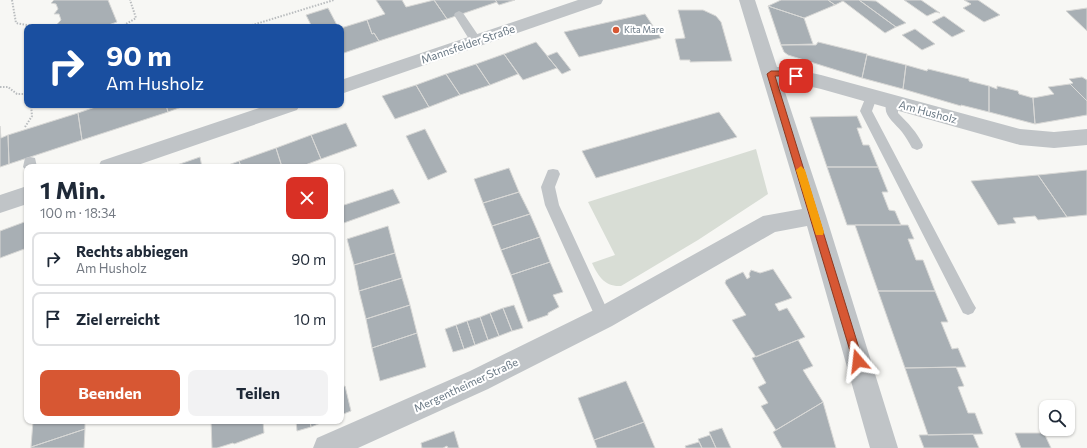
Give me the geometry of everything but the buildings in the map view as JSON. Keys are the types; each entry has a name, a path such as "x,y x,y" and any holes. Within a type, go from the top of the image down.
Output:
{"street":[{"name":"Mannsfelder Straße","path":"344,86 595,0"},
{"path":"747,0 815,216 884,448"},
{"name":"Am Husholz","path":"771,74 784,73 1020,137 1042,140 1070,141 1087,137"},
{"path":"117,164 281,108"},
{"path":"0,204 24,196"},
{"name":"Mergentheimer Straße","path":"327,448 478,380 603,318 770,223 815,216"}],"lane":[{"path":"459,15 476,41"},
{"path":"871,96 866,111 968,308"},
{"path":"892,103 892,114 907,128 916,146"},
{"path":"553,174 548,187 552,205 603,318"}],"path":[{"path":"12,0 16,23 24,25"},
{"path":"126,24 136,18 130,0"},
{"path":"256,24 334,0"},
{"path":"0,87 8,87 17,94 24,94"},
{"path":"24,127 32,116 31,108"}],"shaded area":[{"path":"756,149 768,194 698,240 621,286 611,285 603,280 592,263 615,255 588,202"}],"slow traffic":[{"path":"801,170 820,232"}],"place":[{"name":"Kita Mare","path":"616,30"}],"route":[{"path":"796,76 784,73 771,74 858,361"}]}
